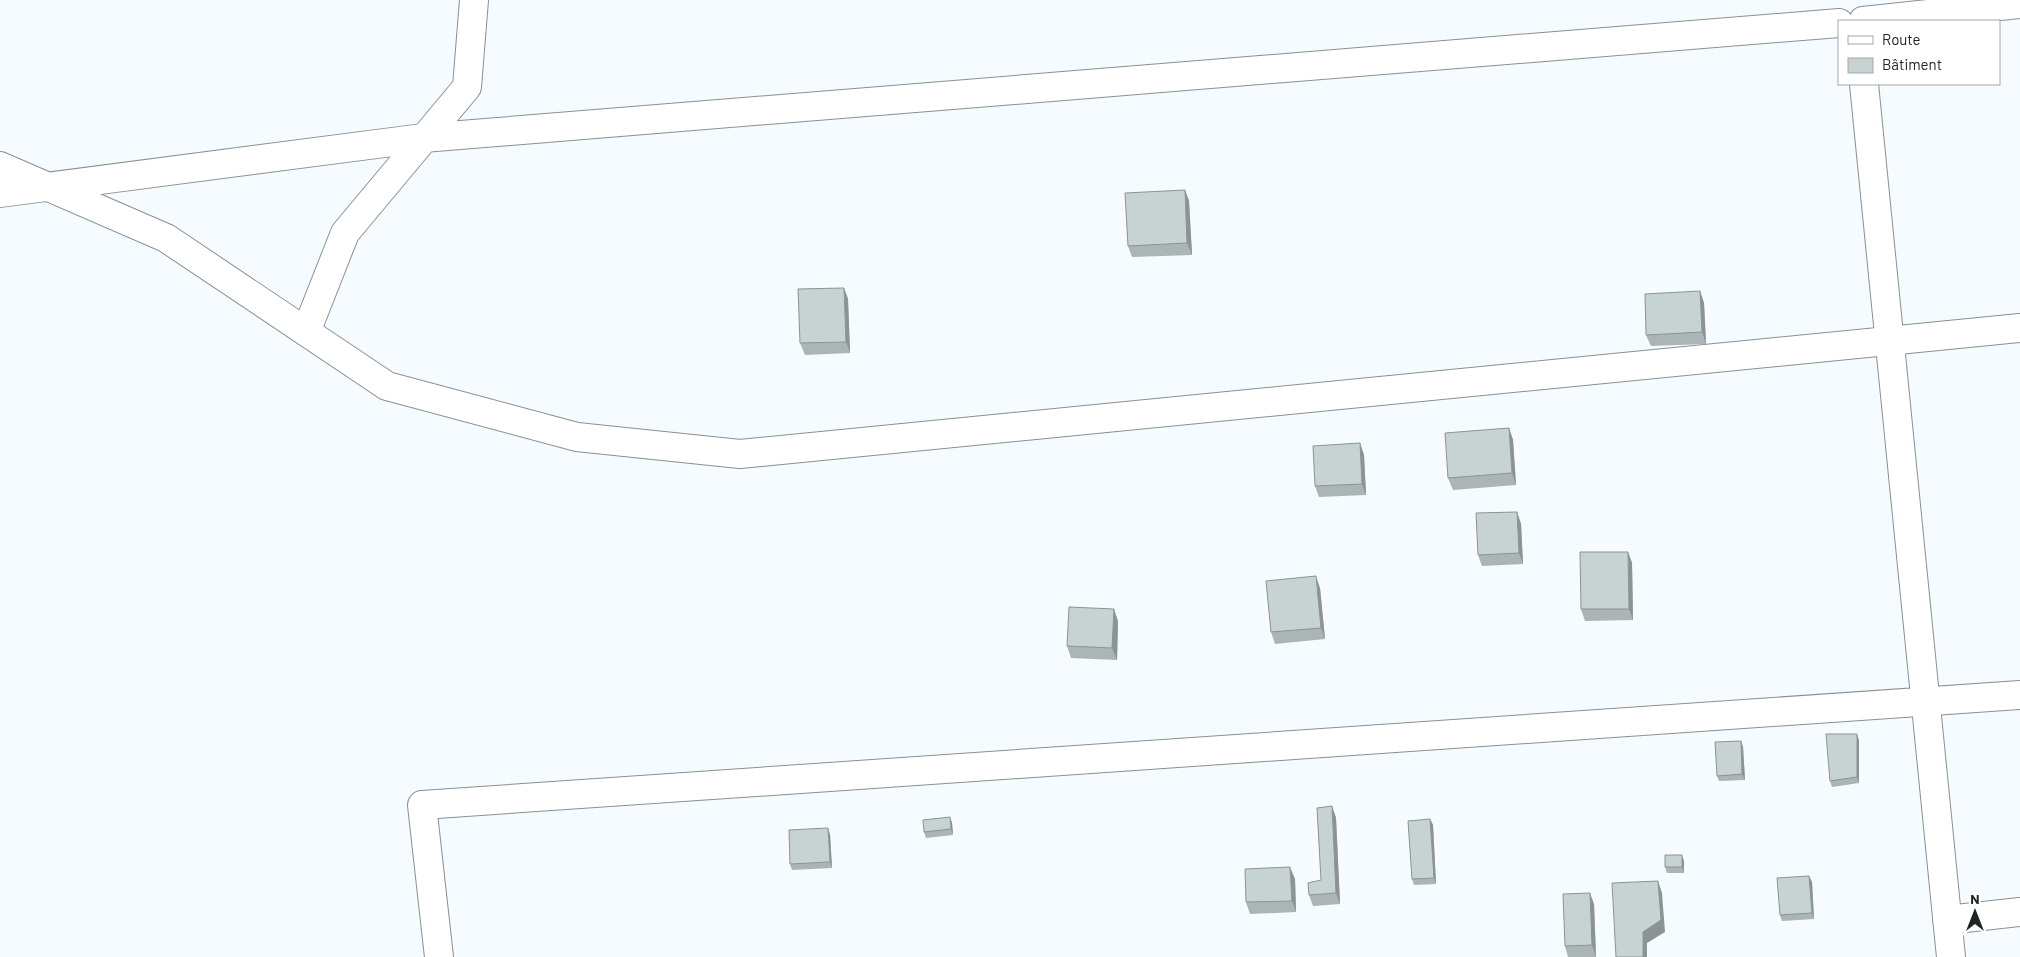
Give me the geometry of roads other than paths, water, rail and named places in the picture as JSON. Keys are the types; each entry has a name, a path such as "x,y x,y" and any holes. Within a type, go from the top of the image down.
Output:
{"street":[{"path":"306,332 345,233 467,87 474,0"},
{"path":"1856,0 1858,20"},
{"path":"1872,20 2020,4"},
{"path":"0,193 423,138 1838,23"},
{"path":"1864,85 1951,957"},
{"path":"0,166 166,238 387,386 577,437 740,454 2020,328"},
{"path":"439,957 422,805 2020,695"},
{"path":"1947,920 2020,912"}]}
